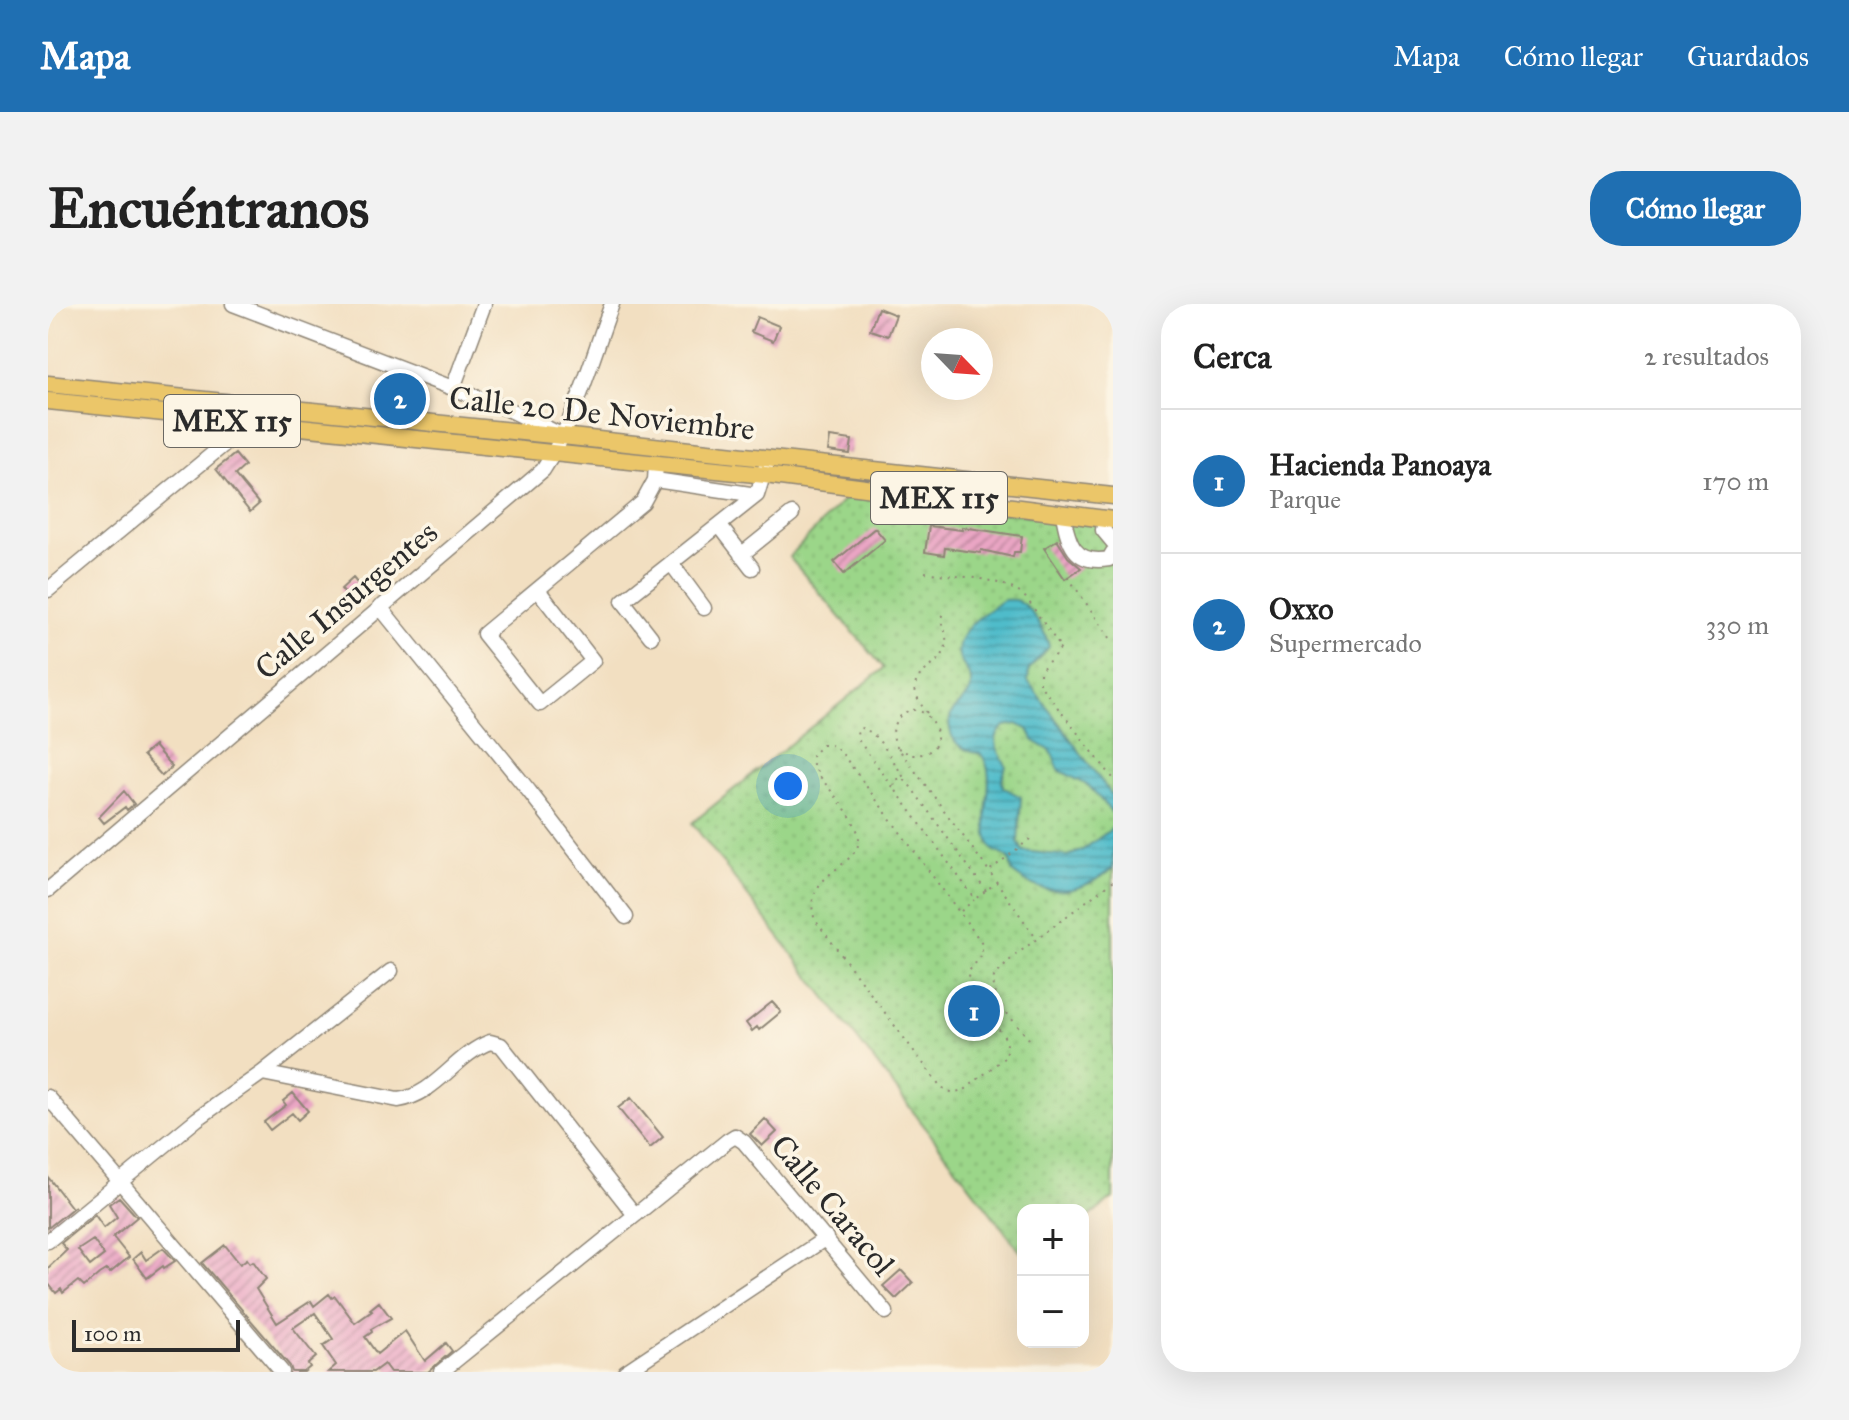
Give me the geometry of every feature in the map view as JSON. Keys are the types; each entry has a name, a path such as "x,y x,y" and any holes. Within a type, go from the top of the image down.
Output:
{"main road":[{"name":"Calle 20 De Noviembre","path":"48,384 562,436 766,467"},
{"name":"Calle 20 De Noviembre","path":"48,401 554,454 656,473 766,467"},
{"name":"MEX 115","path":"766,467 1113,496"},
{"name":"MEX 115","path":"766,467 1109,520"}],"street":[{"path":"233,304 510,410 562,436"},
{"path":"453,388 484,304"},
{"name":"Calle Insurgentes","path":"48,890 543,470 562,436 612,304"},
{"path":"48,590 268,407"},
{"path":"651,637 623,601 757,495 766,467"},
{"path":"538,590 593,661 540,704 484,634 643,502 656,473 757,495"},
{"path":"741,555 792,514"},
{"path":"1063,514 1067,540 1079,555 1097,561 1109,559 1113,552"},
{"path":"1109,520 1103,530 1113,542"},
{"path":"719,525 752,568"},
{"path":"671,563 704,608"},
{"path":"380,607 626,917"},
{"path":"48,1241 220,1101 262,1073 391,971"},
{"path":"262,1073 398,1100 413,1098 468,1054 490,1042 501,1045 635,1215 441,1372"},
{"path":"48,1097 282,1372"},
{"name":"Calle Caracol","path":"635,1215 735,1136 744,1142 886,1312"},
{"path":"625,1372 826,1238"}],"path":[{"path":"925,572 1003,585 1020,592 1027,599 1061,648 1040,671 1040,685 1113,778"},
{"path":"1068,577 1113,642"},
{"path":"898,748 918,756 932,748 937,736 935,722 917,698 915,685 921,674 946,650 948,635 941,620 944,613"},
{"path":"930,717 911,711 899,719 893,733 898,748 1037,939"},
{"path":"975,899 859,741 857,732 860,728 874,735 986,891"},
{"path":"831,745 841,752 960,912 980,939 984,950 969,971 967,985 1005,1038 1008,1048 1000,1062 966,1089 953,1093 937,1083 813,916 811,904 816,888 854,853 859,839 854,824 813,765 812,755 818,747 831,745"},
{"path":"894,788 897,778 908,783"},
{"path":"989,871 1030,839"},
{"path":"1029,1039 998,1000 993,983 1001,967 1113,881"},
{"path":"960,912 997,882"}],"green space":[{"path":"850,493 1113,526 1113,1198 1089,1217 1089,1204 1017,1204 1017,1247 692,823 884,668 789,557"}],"water":[{"path":"1004,600 1023,604 1042,628 1049,647 1029,669 1028,681 1113,797 1113,814 1089,786 1059,770 1051,751 1034,741 1028,729 1017,724 1005,726 997,736 996,746 1006,766 1003,787 1021,797 1018,842 1023,851 1068,856 1081,851 1113,828 1113,868 1076,888 1050,890 1038,887 1012,872 1009,859 993,850 986,826 989,776 986,764 981,754 959,745 950,731 951,715 971,688 970,676 959,656 961,639 973,623"}],"building":[{"path":"878,308 896,315 888,336 870,330"},
{"path":"757,317 779,326 773,341 751,332"},
{"path":"830,437 852,440 850,454 828,451"},
{"path":"235,454 245,466 235,475 259,504 250,512 216,469"},
{"path":"929,526 962,530 962,527 1022,536 1020,552 1014,552 1013,557 981,550 980,553 945,548 944,555 925,552"},
{"path":"875,528 885,540 844,574 834,562"},
{"path":"1057,540 1068,557 1081,568 1065,579 1044,548"},
{"path":"353,578 367,595 354,605 341,589"},
{"path":"154,746 172,767 162,776 143,755"},
{"path":"124,791 134,804 104,823 99,817"},
{"path":"772,1002 781,1012 759,1030 757,1027 752,1031 746,1023"},
{"path":"293,1093 308,1111 298,1120 292,1113 270,1130 264,1122 286,1105 283,1101"},
{"path":"631,1098 663,1137 650,1148 618,1108"},
{"path":"765,1119 777,1132 762,1146 750,1134"},
{"path":"48,1177 72,1208 75,1206 48,1228"},
{"path":"119,1197 137,1217 113,1237 129,1257 110,1273 107,1269 84,1287 78,1281 63,1293 61,1289 56,1293 48,1283 48,1268 67,1250 61,1243 95,1215 104,1228 117,1217 109,1204","holes":["93,1240 104,1255 90,1266 78,1250"]},
{"path":"225,1245 240,1264 247,1259 250,1263 253,1261 266,1279 256,1289 277,1323 311,1301 314,1306 329,1294 332,1298 335,1296 355,1323 379,1302 391,1318 371,1329 372,1332 365,1337 377,1354 405,1331 425,1361 446,1343 452,1351 428,1372 390,1372 384,1364 373,1372 328,1372 336,1365 323,1346 333,1339 315,1313 293,1328 316,1357 304,1372 292,1372 202,1263"},
{"path":"163,1248 175,1261 147,1278 133,1259 141,1252 146,1260"},
{"path":"901,1270 913,1283 896,1299 883,1286"}],"place":[{"name":"Oxxo","path":"400,399"},
{"name":"Hacienda Panoaya","path":"974,1011"}]}
